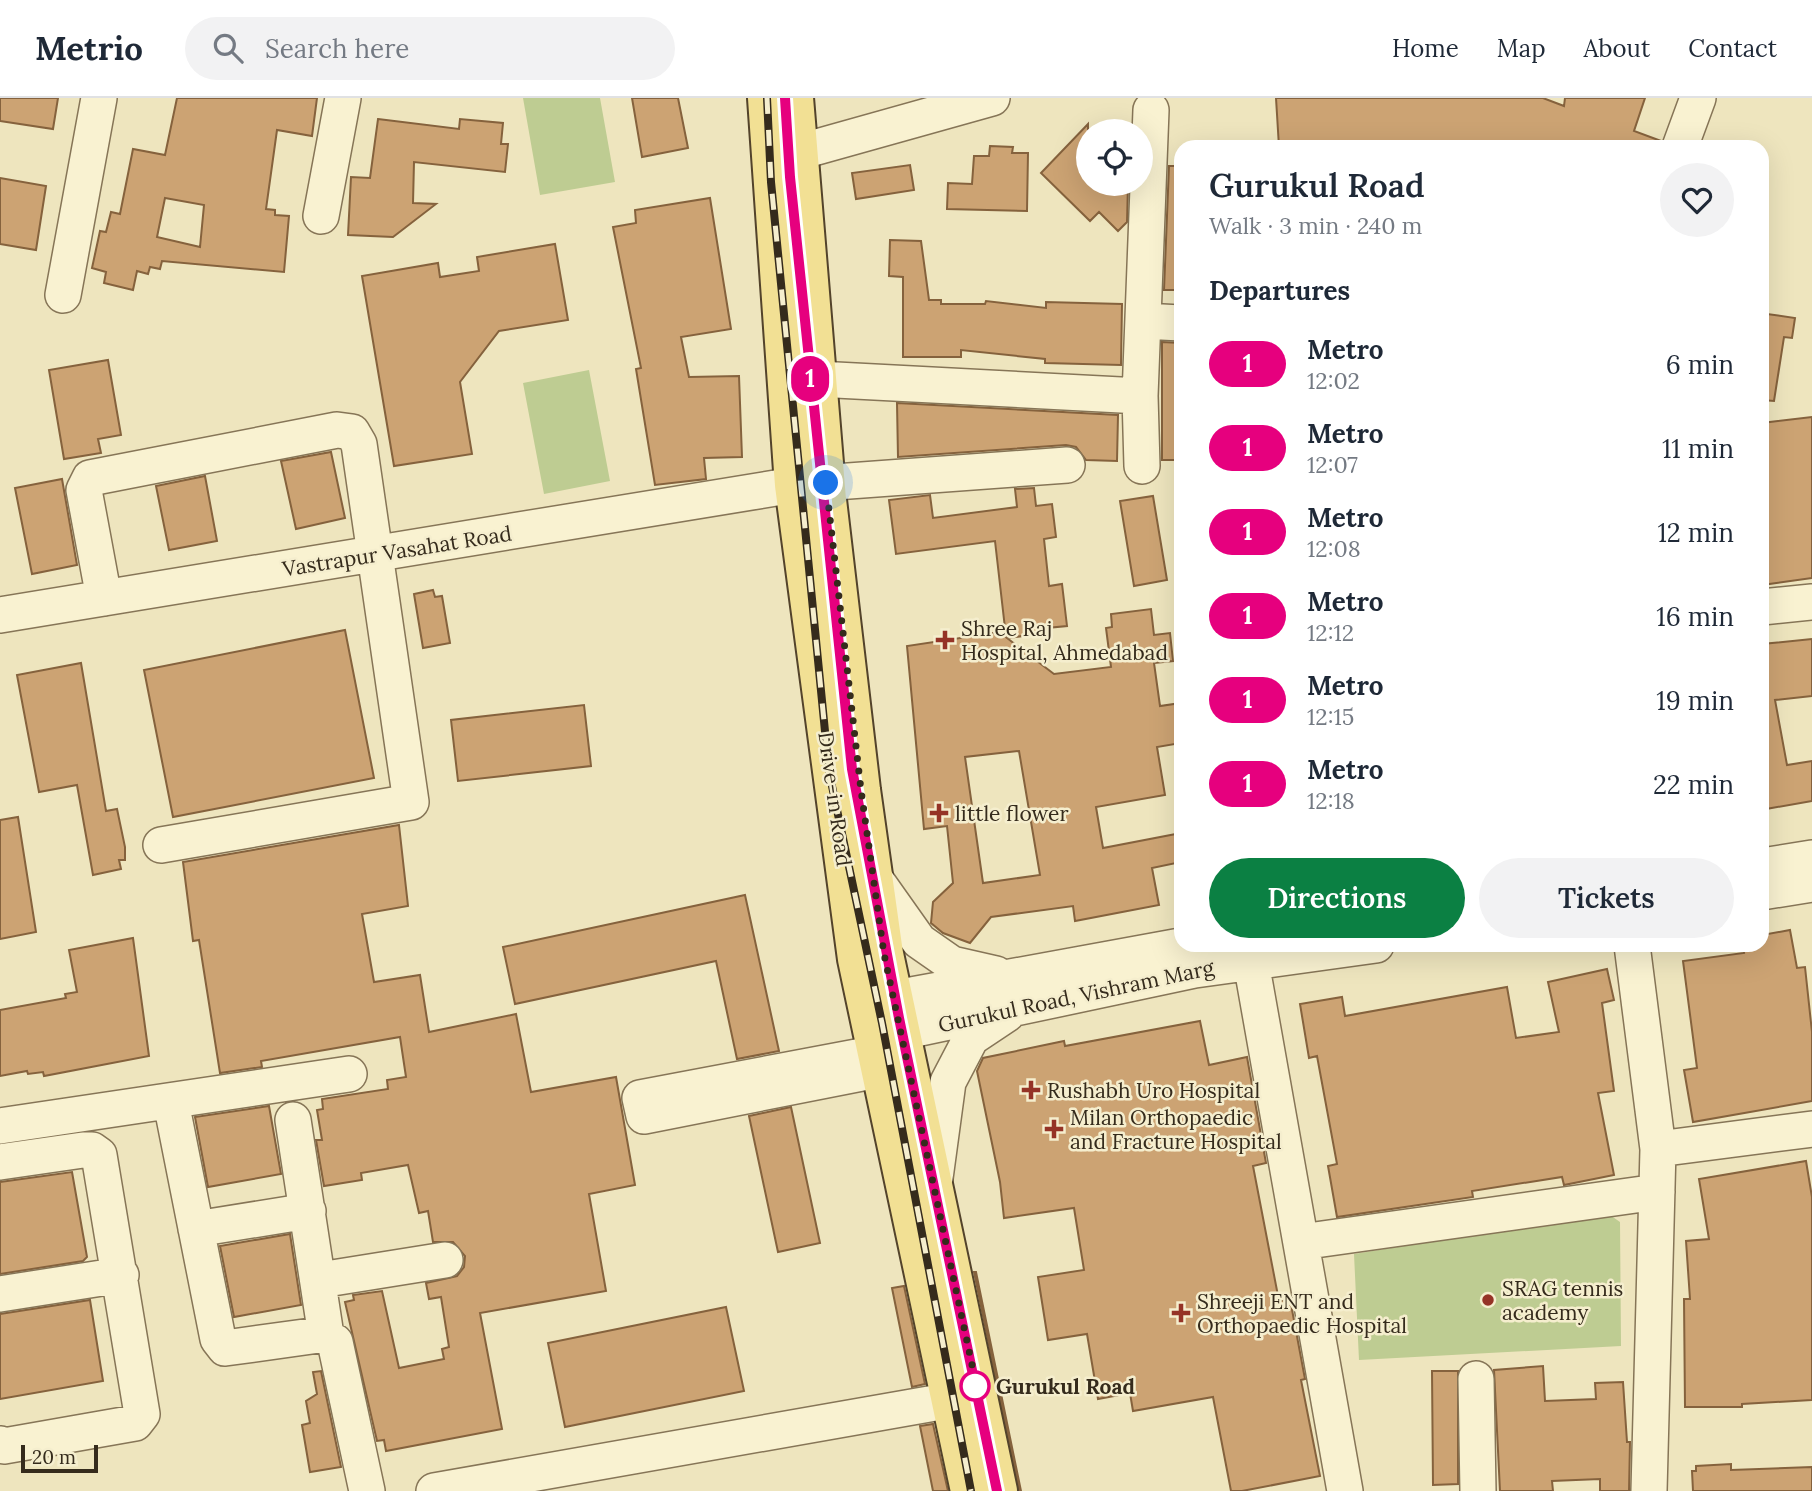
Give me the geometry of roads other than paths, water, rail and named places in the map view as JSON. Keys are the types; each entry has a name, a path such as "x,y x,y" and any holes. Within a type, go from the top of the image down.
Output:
{"main road":[{"name":"Drive-in Road","path":"767,98 810,484 834,794 857,959 934,1183 998,1491"},
{"name":"Drive-in Road","path":"794,98 817,379 810,484 884,954 883,1032 970,1491"}],"street":[{"path":"63,295 99,98"},
{"path":"320,216 343,98"},
{"path":"799,152 992,98"},
{"path":"1683,140 1698,98"},
{"path":"1142,466 1140,396 1151,110"},
{"path":"1143,321 1174,323"},
{"path":"817,379 1140,396"},
{"path":"104,598 84,490 90,478 337,429 352,432 359,444 377,555 411,802 161,845"},
{"name":"Vastrapur Vasahat Road","path":"0,615 810,484 1067,465"},
{"path":"1769,606 1812,602"},
{"path":"1769,865 1812,858"},
{"path":"873,876 919,941 952,964 1012,993 971,1038 947,1082 934,1183"},
{"path":"1769,890 1812,884"},
{"name":"Gurukul Road, Vishram Marg","path":"883,1032 1174,948"},
{"name":"Gurukul Road, Vishram Marg","path":"1012,993 1195,970 1249,954 1277,952"},
{"path":"1633,952 1658,1149 1649,1491"},
{"path":"1249,954 1345,1491"},
{"path":"883,1032 644,1116 640,1098 883,1032"},
{"path":"0,1126 349,1074"},
{"path":"171,1102 218,1339 225,1348 324,1333 326,1325 320,1280 293,1119"},
{"path":"1658,1149 1812,1129"},
{"path":"0,1162 83,1150 92,1150 99,1155 121,1275 142,1418 122,1425 4,1446 0,1444"},
{"path":"1301,1242 1657,1192"},
{"path":"196,1229 308,1211"},
{"path":"320,1280 445,1260"},
{"path":"0,1294 121,1275"},
{"path":"335,1342 367,1491"},
{"path":"1476,1379 1478,1491"},
{"path":"434,1491 952,1400"}],"railway":[{"path":"767,98 771,182 829,772 882,1023 971,1491"},
{"path":"785,98 790,177 852,769 899,1018 997,1491"}],"metro line":[{"name":"1","path":"785,98 790,177 823,508 852,769 899,1018 997,1491"}],"place":[{"name":"Shree Raj Hospital, Ahmedabad","path":"945,640"},
{"name":"little flower","path":"939,813"},
{"name":"Rushabh Uro Hospital","path":"1031,1090"},
{"name":"Milan Orthopaedic and Fracture Hospital","path":"1054,1129"},
{"name":"SRAG tennis academy","path":"1488,1300"},
{"name":"Shreeji ENT and Orthopaedic Hospital","path":"1181,1313"},
{"name":"Gurukul Road","path":"975,1386"}]}
